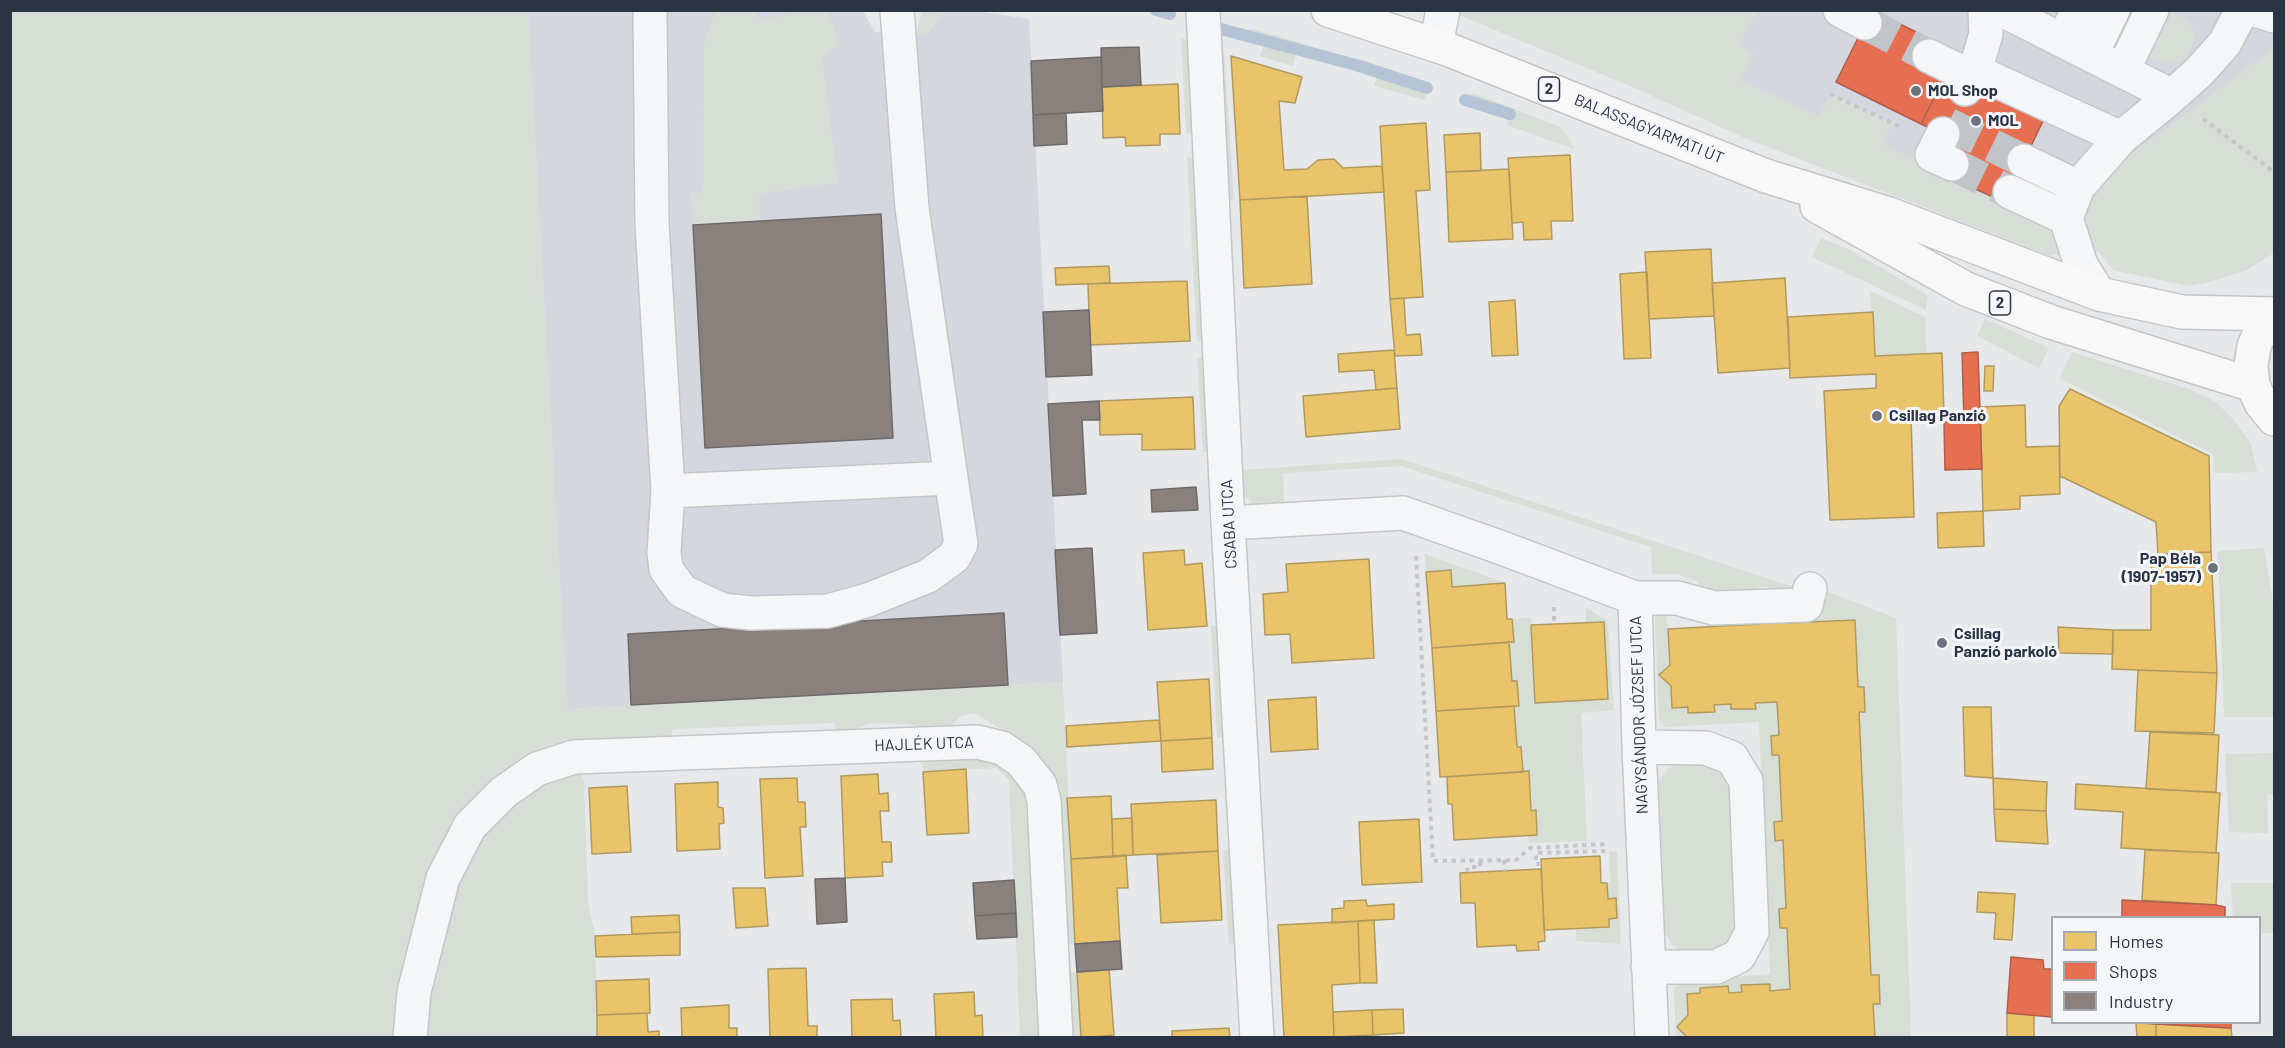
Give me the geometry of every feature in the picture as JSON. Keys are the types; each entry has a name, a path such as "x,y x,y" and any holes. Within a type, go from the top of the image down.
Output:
{"main road":[{"name":"BALASSAGYARMATI ÚT","path":"1328,10 1436,45 1766,176"},
{"name":"2","path":"1766,176 1889,214 2099,294 2182,312 2274,314"},
{"name":"2","path":"1766,176 1966,289 2051,322 2253,385"},
{"name":"2","path":"2274,314 2262,329 2254,346 2251,366 2253,385 2261,403 2274,422"}],"street":[{"path":"650,10 652,224 668,490 664,552 666,569 682,591 723,619 751,613 828,611 868,600 928,576 954,557 961,544 912,208 897,10"},
{"name":"CSABA UTCA","path":"1203,10 1228,523 1257,1038"},
{"path":"1436,45 1443,10"},
{"path":"1971,79 1986,34 1985,10"},
{"path":"2002,10 2172,96"},
{"path":"2077,48 2078,10"},
{"path":"2077,48 2113,10"},
{"path":"2123,70 2152,10"},
{"path":"2099,294 2081,265 2066,218 2078,187 2121,138 2199,72 2225,43 2241,10"},
{"path":"2255,10 2274,16"},
{"path":"1929,56 1971,79 2121,138"},
{"path":"2024,161 2078,187"},
{"path":"2010,192 2066,218"},
{"path":"668,490 951,478"},
{"name":"NAGYSÁNDOR JÓZSEF UTCA","path":"1228,523 1403,513 1635,598 1639,747 1653,1038"},
{"path":"1635,598 1677,598 1714,608 1806,605 1810,589"},
{"name":"HAJLÉK UTCA","path":"410,1038 414,992 443,878 470,826 504,792 537,769 574,757 977,742 1002,748 1021,761 1040,785 1044,801 1056,1038"},
{"path":"1639,747 1706,748 1732,758 1746,781 1752,932 1739,956 1716,967 1648,967"}],"path":[{"path":"1830,94 1944,148"},
{"path":"2172,96 2274,172"},
{"path":"1414,517 1433,861 1516,860 1530,848 1644,842"},
{"path":"1572,846 1573,855"},
{"path":"1541,864 1536,864 1536,853 1573,855 1604,851 1604,860"},
{"path":"1504,860 1505,871"},
{"path":"1467,872 1468,867 1480,867 1480,861"}],"shaded area":[{"path":"11,10 528,11 567,709 1063,682 1075,944 1066,945 1057,788 1042,760 1027,744 974,713 960,716 951,726 924,727 871,723 852,730 836,731 835,723 672,729 671,738 570,743 584,781 588,902 595,936 597,1037 11,1037"},
{"path":"528,11 863,11 875,32 925,36 945,11 978,11 1029,19 1063,682 567,709"},
{"path":"754,11 761,20 804,11 828,11 840,44 822,58 838,183 759,194 760,221 693,225 690,193 703,192 704,42 715,13"},
{"path":"922,11 945,11 925,36 916,35"},
{"path":"1458,11 1757,11 1739,45 1754,54 1741,80 1819,116 1830,94 1893,123 1883,144 2055,229 2060,251 2051,256 1747,139 1637,89 1459,15"},
{"path":"1478,11 2274,11 2274,94 2081,265"},
{"path":"2172,11 2187,19 2195,32 2192,47 2182,60 2167,64 2149,58"},
{"path":"1254,29 1331,52 1330,58 1297,49 1293,66 1260,56 1265,41 1237,33"},
{"path":"1181,38 1190,41 1194,133 1186,133"},
{"path":"1218,48 1224,50 1234,200 1227,201"},
{"path":"2274,48 2274,253 2245,271 2188,286 2113,270 2093,245 2085,219 2089,193 2111,169"},
{"path":"1363,60 1429,83 1425,100 1374,86 1379,73 1356,65"},
{"path":"1473,93 1560,127 1570,139 1574,149 1507,125 1509,114 1465,100"},
{"path":"1187,157 1197,157 1205,341 1197,341"},
{"path":"1821,238 1850,250 1928,295 1926,310 1812,257"},
{"path":"1870,291 1925,317 1926,353 1875,356"},
{"path":"1985,319 2049,348 2039,368 1977,336"},
{"path":"2072,352 2192,390 2216,402 2234,420 2251,444 2257,472 2215,473 2213,454 2059,378"},
{"path":"1207,357 1210,451 1203,452 1197,358"},
{"path":"1402,459 1800,589 1762,587 1743,592 1705,591 1696,581 1677,574 1652,574 1651,547 1401,466 1283,473 1284,505 1261,506 1252,503 1245,496 1242,485 1242,470"},
{"path":"2264,548 2273,603 2274,717 2224,717 2218,551"},
{"path":"1425,554 1505,583 1452,587 1451,570 1426,572"},
{"path":"1820,589 1896,618 1911,1037 1875,1037 1873,1004 1879,975 1871,975 1859,712 1865,712 1864,687 1858,687 1855,620 1812,622"},
{"path":"1586,608 1605,619 1608,625 1614,710 1581,713 1587,841 1529,843 1528,836 1537,835 1536,810 1531,811 1529,772 1523,772 1521,747 1517,747 1514,706 1519,705 1517,681 1512,681 1509,642 1514,641 1512,619 1531,617 1535,703 1608,699 1604,622 1586,622"},
{"path":"1659,613 1667,617 1672,708 1777,702 1790,989 1687,994 1689,1037 1676,1037 1674,990 1678,981 1770,974 1759,722 1666,727 1659,720 1655,617"},
{"path":"1221,625 1227,737 1217,738 1211,626"},
{"path":"2274,753 2274,795 2267,795 2268,833 2229,832 2225,754"},
{"path":"987,755 1002,762 1027,787 1043,1037 1020,1037 1009,780 996,768 923,772 922,758"},
{"path":"1689,762 1710,764 1721,772 1730,790 1734,928 1725,943 1710,952 1690,956 1673,946 1664,932 1657,784 1668,768"},
{"path":"1231,850 1235,943 1229,944 1223,851"},
{"path":"1617,851 1621,944 1576,941 1576,929 1609,927 1609,919 1617,918 1616,899 1608,899 1607,883 1611,883 1609,852"},
{"path":"2231,883 2274,883 2274,933 2261,933 2261,916 2233,916"},
{"path":"1067,972 1077,972 1081,1037 1070,1037"}],"building: Homes":[{"path":"1231,56 1302,77 1295,103 1279,101 1284,170 1307,169 1318,160 1334,159 1343,168 1382,166 1384,192 1240,200"},
{"path":"1178,84 1180,134 1160,134 1160,145 1126,146 1125,137 1103,138 1102,87"},
{"path":"1426,123 1430,190 1416,191 1423,297 1390,299 1380,126"},
{"path":"1480,133 1481,171 1446,172 1444,135"},
{"path":"1570,155 1573,221 1551,221 1552,239 1524,240 1523,222 1512,223 1508,158"},
{"path":"1509,169 1513,239 1449,242 1446,172"},
{"path":"1307,196 1312,284 1244,288 1240,200"},
{"path":"1711,249 1714,316 1649,319 1645,252"},
{"path":"1109,266 1110,283 1056,285 1055,268"},
{"path":"1647,272 1651,358 1624,359 1620,274"},
{"path":"1785,278 1790,368 1718,373 1712,283"},
{"path":"1187,281 1190,341 1090,345 1088,284"},
{"path":"1404,298 1406,335 1420,334 1422,355 1395,356 1390,299"},
{"path":"1515,300 1518,355 1492,356 1489,302"},
{"name":"Csillag Panzió","path":"1873,312 1875,356 1942,353 1944,415 1911,416 1914,517 1830,520 1824,391 1876,388 1876,374 1790,378 1788,317"},
{"path":"1394,350 1397,388 1376,390 1374,370 1339,372 1338,354"},
{"path":"1985,366 1994,366 1993,391 1984,391"},
{"path":"1397,388 1400,429 1306,437 1303,396"},
{"path":"2070,389 2209,456 2211,552 2158,554 2156,522 2060,476 2059,406"},
{"path":"1193,397 1195,449 1142,450 1142,434 1100,435 1099,401"},
{"path":"2025,405 2026,447 2059,446 2060,494 2020,496 2020,509 1983,511 1980,407"},
{"path":"1983,511 1984,546 1938,548 1937,513"},
{"path":"1184,550 1185,565 1202,563 1207,626 1148,630 1143,553"},
{"path":"2211,552 2217,673 2112,669 2113,630 2151,630 2151,555"},
{"path":"1369,559 1374,658 1292,663 1290,634 1265,635 1263,594 1288,592 1286,564"},
{"path":"1451,570 1452,587 1505,583 1507,619 1512,619 1514,642 1432,648 1426,572"},
{"path":"1787,618 1787,623 1855,620 1858,687 1864,687 1865,712 1859,712 1871,975 1879,975 1880,1004 1873,1004 1875,1038 1688,1038 1677,1027 1688,1015 1687,994 1700,993 1700,988 1728,986 1729,993 1742,992 1741,985 1770,984 1770,991 1790,989 1787,928 1780,928 1779,909 1786,908 1783,840 1775,841 1774,822 1782,821 1779,755 1772,755 1771,736 1779,735 1777,702 1755,703 1756,709 1731,709 1731,704 1714,705 1715,712 1688,713 1688,707 1672,708 1671,686 1659,675 1670,665 1668,629 1760,624 1760,619"},
{"path":"1604,622 1608,699 1535,703 1531,625"},
{"path":"2058,627 2113,630 2113,654 2059,653"},
{"path":"1509,642 1512,681 1517,681 1519,706 1436,711 1432,648"},
{"path":"2138,670 2217,673 2214,733 2135,731"},
{"path":"1209,679 1212,738 1161,741 1157,682"},
{"path":"1316,697 1318,749 1271,752 1268,700"},
{"path":"1514,706 1517,747 1521,747 1523,772 1440,777 1436,711"},
{"path":"1963,707 1991,707 1993,778 1965,776"},
{"path":"1159,720 1161,741 1067,747 1066,726"},
{"path":"2150,732 2219,735 2216,792 2146,789"},
{"path":"1212,738 1213,769 1162,772 1161,741"},
{"path":"966,769 969,833 927,835 923,772"},
{"path":"1529,771 1531,811 1536,810 1537,835 1454,840 1452,804 1448,804 1447,777"},
{"path":"878,774 879,794 888,793 889,811 880,811 882,842 891,842 892,862 882,862 883,876 845,878 841,776"},
{"path":"797,778 798,802 805,802 806,827 800,827 803,876 765,878 760,779"},
{"path":"1993,778 2047,782 2046,811 1994,809"},
{"path":"718,782 718,807 723,808 724,823 719,824 720,849 677,851 675,784"},
{"path":"2076,784 2220,793 2216,853 2121,848 2123,812 2075,809"},
{"path":"627,786 631,852 592,854 589,788"},
{"path":"1111,796 1113,857 1071,859 1067,798"},
{"path":"1216,800 1218,851 1133,855 1131,804"},
{"path":"1994,809 2046,811 2048,844 1996,841"},
{"path":"1132,818 1133,855 1113,857 1112,819"},
{"path":"1419,819 1422,882 1362,885 1359,822"},
{"path":"2145,850 2219,853 2216,905 2142,900"},
{"path":"1218,851 1222,920 1161,923 1157,855"},
{"path":"1126,855 1128,888 1117,888 1120,941 1075,944 1071,859"},
{"path":"1600,856 1601,883 1607,883 1608,899 1616,898 1617,918 1609,919 1609,927 1544,930 1541,859"},
{"path":"1541,869 1545,941 1538,942 1539,950 1517,951 1516,945 1477,947 1475,903 1461,903 1460,873"},
{"path":"733,888 765,888 768,926 736,928"},
{"path":"1978,892 2015,894 2012,940 1994,939 1996,913 1977,912"},
{"path":"1366,900 1367,906 1394,904 1394,919 1332,923 1332,909 1344,908 1344,901"},
{"path":"679,915 680,932 632,934 631,917"},
{"path":"1374,920 1377,983 1360,983 1358,921"},
{"path":"1358,921 1360,983 1332,985 1334,1037 1284,1038 1278,925"},
{"path":"680,932 680,955 596,957 595,936"},
{"path":"806,968 808,1026 817,1026 817,1038 770,1038 768,969"},
{"path":"1109,969 1114,1035 1081,1038 1077,972"},
{"path":"649,979 650,1013 597,1015 596,981"},
{"path":"974,992 975,1016 982,1015 983,1038 936,1038 934,994"},
{"path":"892,999 893,1021 900,1020 901,1038 852,1038 851,1000"},
{"path":"729,1005 729,1028 737,1028 737,1038 682,1038 681,1008"},
{"path":"1403,1009 1404,1033 1373,1035 1372,1010"},
{"path":"1372,1010 1373,1035 1334,1037 1333,1012"},
{"path":"647,1013 648,1032 659,1031 659,1038 597,1038 597,1015"},
{"path":"2007,1013 2034,1015 2034,1038 2007,1038"},
{"path":"2136,1024 2156,1024 2156,1038 2137,1038"},
{"path":"2156,1024 2231,1028 2232,1038 2156,1038"},
{"path":"1229,1028 1230,1038 1172,1038 1172,1031"}],"building: Shops":[{"path":"1872,10 1936,42 1944,79 1921,124 1836,82"},
{"path":"1944,79 1986,99 1990,91 2045,117 2004,202 1947,176 1963,144 1921,124"},
{"path":"1978,352 1982,469 1945,470 1944,422 1964,422 1962,353"},
{"path":"2122,900 2225,907 2225,916 2122,916"},
{"path":"2011,957 2043,960 2044,969 2051,969 2051,1017 2007,1013"},
{"path":"2156,1024 2231,1024 2231,1028"}],"building: Industry":[{"path":"1139,47 1141,85 1102,87 1101,48"},
{"path":"1101,57 1103,111 1033,115 1031,61"},
{"path":"1066,113 1067,144 1034,146 1033,115"},
{"path":"881,214 893,438 705,448 693,225"},
{"path":"1089,310 1092,375 1046,377 1043,312"},
{"path":"1099,401 1100,420 1082,420 1086,494 1053,496 1048,404"},
{"path":"1196,487 1198,510 1152,512 1151,490"},
{"path":"1092,548 1097,633 1060,635 1055,550"},
{"path":"1004,613 1008,685 631,705 628,634"},
{"path":"845,878 847,922 817,924 815,879"},
{"path":"1014,880 1016,913 975,916 973,883"},
{"path":"1016,913 1017,937 977,939 975,916"},
{"path":"1120,941 1122,969 1077,972 1075,944"}],"waterway":[{"path":"1156,10 1170,14"},
{"path":"1217,28 1356,65 1427,88"},
{"path":"1465,100 1510,114"}],"tunnel":[{"path":"1865,23 1929,56"},
{"path":"1948,124 2024,161"},
{"path":"1952,164 2010,192"}],"place":[{"name":"MOL Shop","path":"1916,91"},
{"name":"MOL","path":"1976,121"},
{"name":"Csillag Panzió","path":"1877,416"},
{"name":"Pap Béla (1907-1957)","path":"2213,568"},
{"name":"Csillag Panzió parkoló","path":"1942,643"}]}
